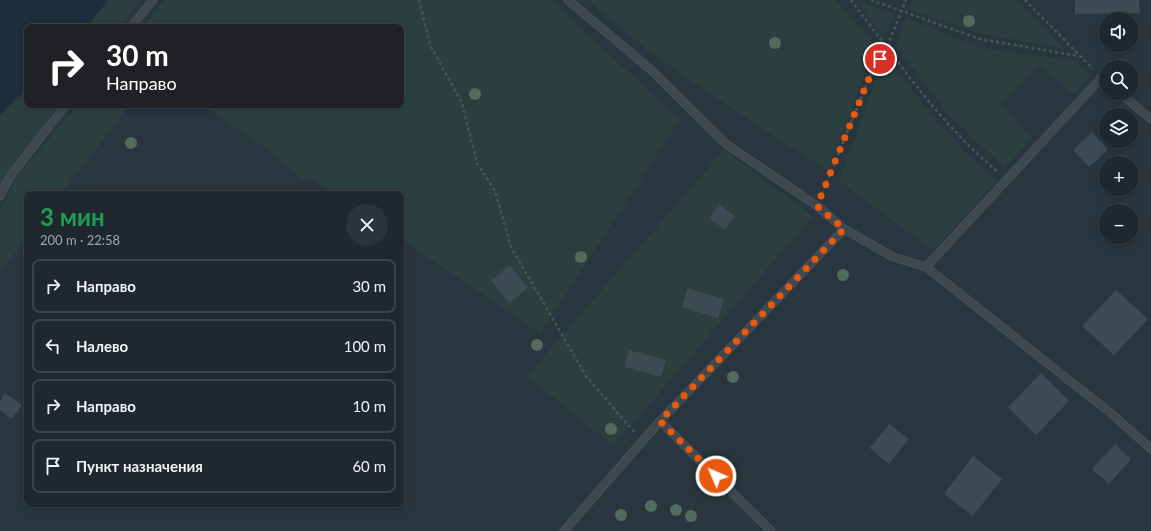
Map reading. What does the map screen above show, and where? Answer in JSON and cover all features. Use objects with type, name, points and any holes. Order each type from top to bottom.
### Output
[{"type":"lane","points":[[134,24],[154,0]]},
{"type":"lane","points":[[568,0],[651,70],[726,144],[817,206],[844,229],[893,257],[926,267],[1113,415],[1151,449]]},
{"type":"lane","points":[[926,267],[1099,84]]},
{"type":"lane","points":[[1128,100],[1151,119]]},
{"type":"lane","points":[[0,196],[11,175],[64,108]]},
{"type":"lane","points":[[564,531],[660,421],[844,229]]},
{"type":"lane","points":[[660,421],[771,531]]},
{"type":"path","points":[[419,0],[430,45],[462,103],[477,163],[495,191],[511,247],[586,376],[642,441]]},
{"type":"path","points":[[851,0],[943,117],[982,159],[1007,180]]},
{"type":"path","points":[[871,0],[980,39],[1080,56]]},
{"type":"path","points":[[817,206],[872,71],[887,47],[906,0]]},
{"type":"path","points":[[1025,0],[1099,74]]},
{"type":"green space","points":[[108,0],[142,0],[122,24],[89,24]]},
{"type":"green space","points":[[164,0],[551,0],[680,120],[540,333],[404,241],[404,191],[329,191],[308,177],[305,181],[267,149],[206,108],[404,108],[404,24],[144,24]]},
{"type":"green space","points":[[588,0],[836,0],[877,47],[866,69],[829,171],[758,126],[654,55]]},
{"type":"green space","points":[[856,0],[895,14],[884,36]]},
{"type":"green space","points":[[913,0],[1016,0],[1064,49],[979,33],[908,9]]},
{"type":"green space","points":[[907,18],[980,48],[1076,61],[1091,77],[1073,94],[1039,64],[1001,105],[1032,138],[1005,168],[948,114],[896,45]]},
{"type":"green space","points":[[888,59],[937,122],[977,164],[997,181],[933,250],[839,181],[878,74]]},
{"type":"green space","points":[[24,91],[24,108],[57,108],[8,173],[0,187],[0,115]]},
{"type":"green space","points":[[75,108],[128,108],[63,191],[24,191],[24,241],[0,272],[0,211],[17,177]]},
{"type":"green space","points":[[724,150],[813,216],[613,446],[527,376]]},
{"type":"water","points":[[0,0],[108,0],[89,24],[24,24],[24,91],[0,115]]},
{"type":"building","points":[[1075,0],[1139,0],[1140,13],[1099,12],[1099,14],[1075,14]]},
{"type":"building","points":[[1092,132],[1099,139],[1099,148],[1108,149],[1089,167],[1073,150]]},
{"type":"building","points":[[719,204],[735,216],[725,230],[709,218]]},
{"type":"building","points":[[510,265],[528,288],[509,303],[491,280]]},
{"type":"building","points":[[688,288],[724,299],[718,318],[682,307]]},
{"type":"building","points":[[1116,290],[1148,319],[1114,355],[1082,326]]},
{"type":"building","points":[[629,350],[666,360],[661,377],[624,367]]},
{"type":"building","points":[[1041,373],[1069,401],[1036,435],[1008,407]]},
{"type":"building","points":[[5,393],[22,405],[12,419],[0,410],[0,401]]},
{"type":"building","points":[[889,424],[909,439],[889,464],[870,448]]},
{"type":"building","points":[[1115,444],[1131,459],[1109,484],[1092,469]]},
{"type":"building","points":[[973,456],[1002,479],[973,516],[944,494]]},
{"type":"route","points":[[716,476],[660,421],[844,229],[817,206],[872,71],[880,59]]}]
